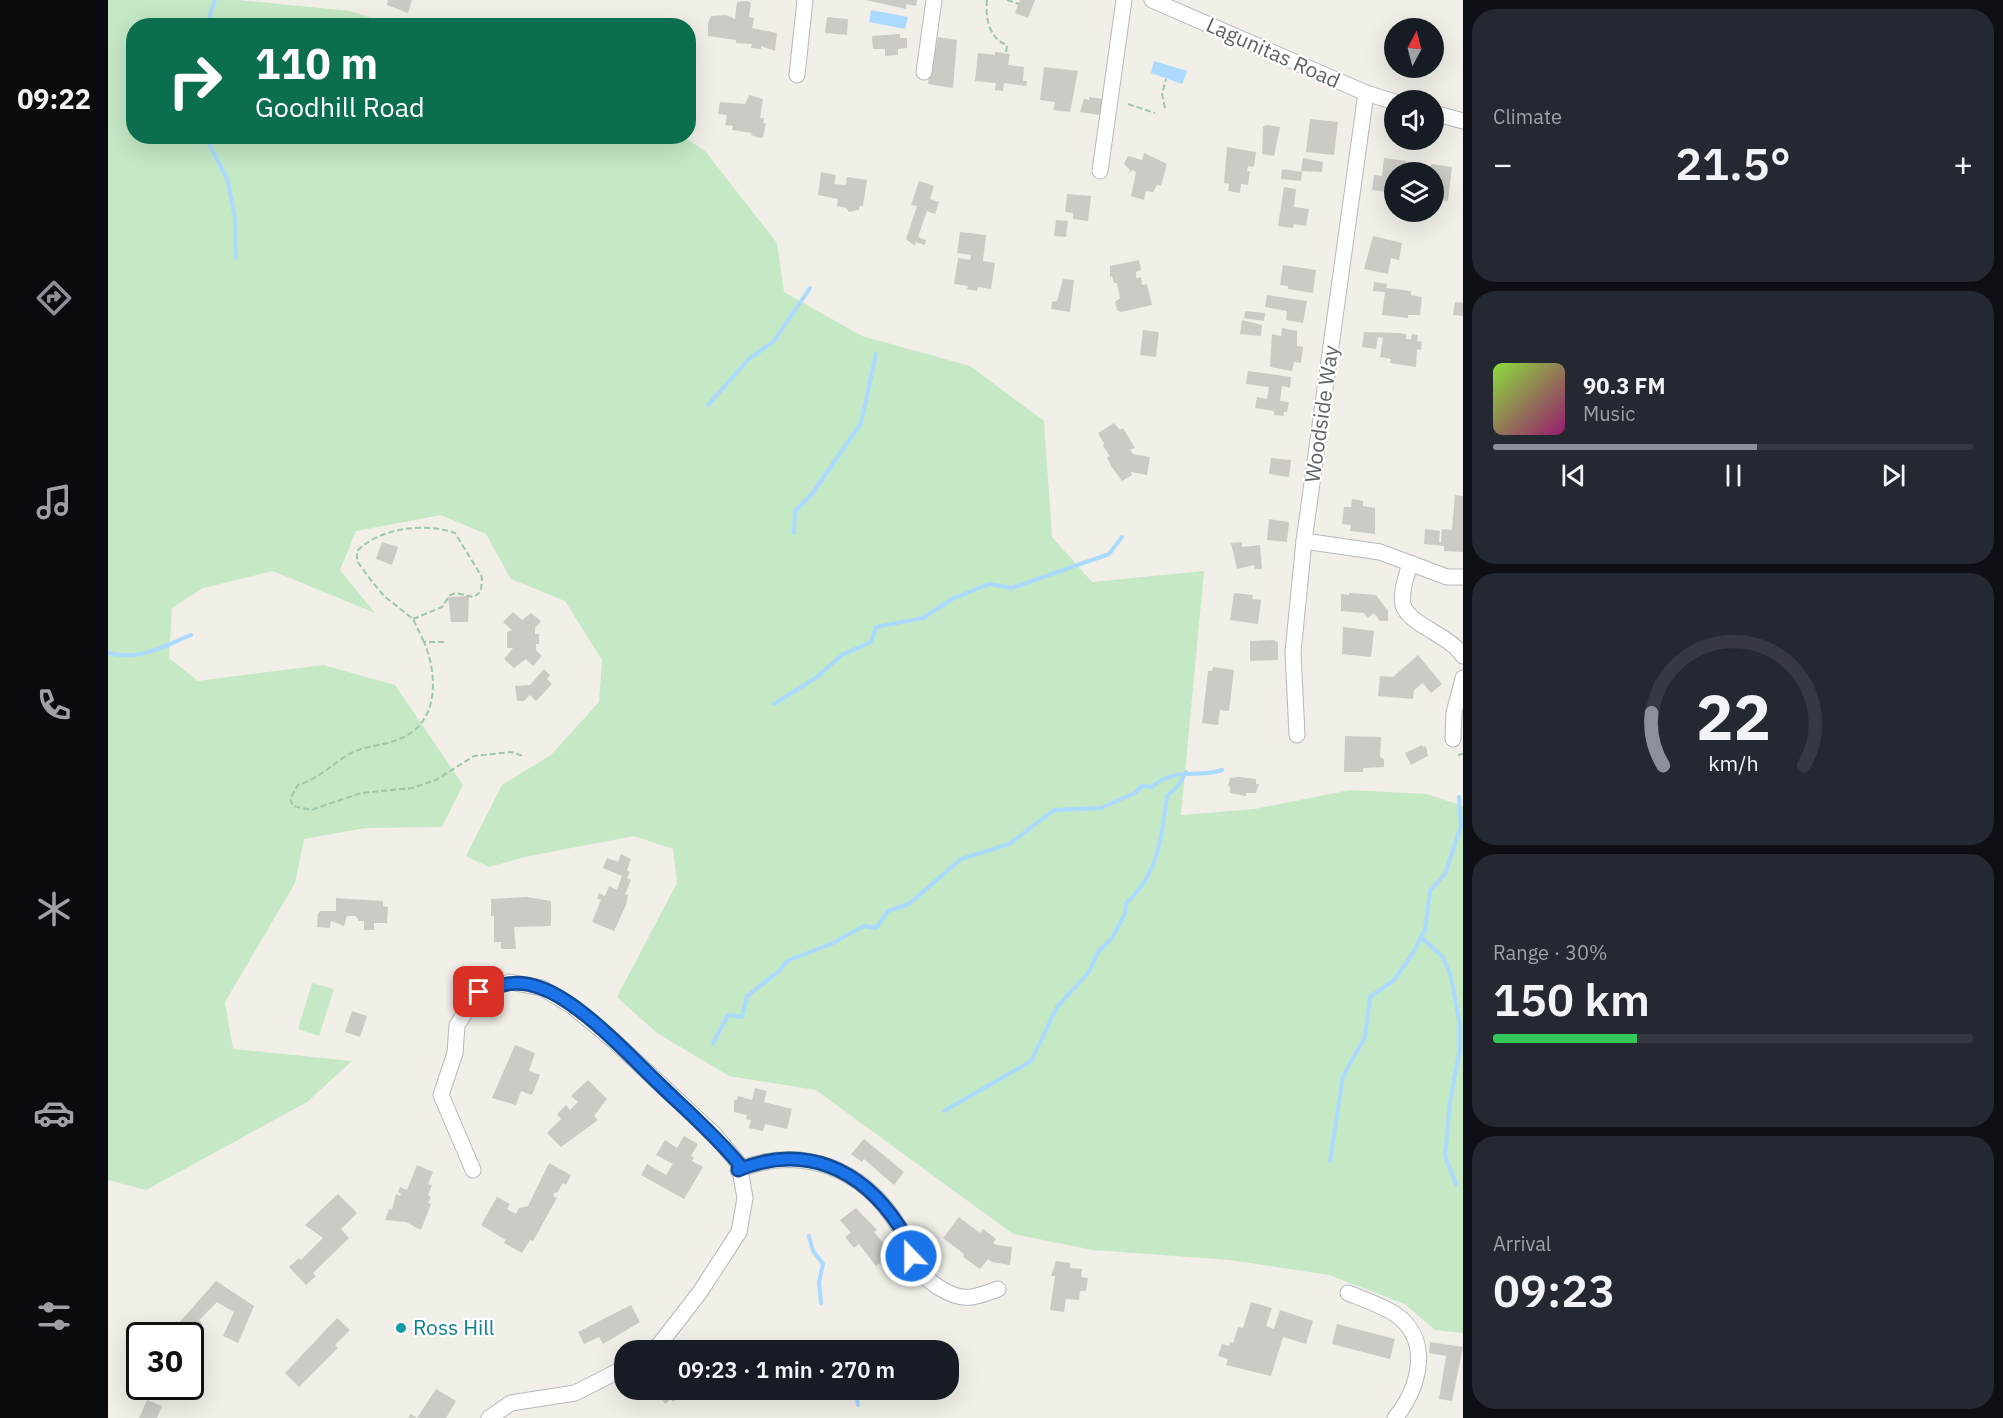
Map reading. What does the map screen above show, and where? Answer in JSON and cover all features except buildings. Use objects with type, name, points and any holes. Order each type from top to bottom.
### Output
[{"type":"street","points":[[797,75],[805,0]]},
{"type":"street","points":[[924,72],[934,0]]},
{"type":"street","points":[[1100,171],[1124,0]]},
{"type":"street","name":"Lagunitas Road","points":[[1152,0],[1185,7],[1366,93],[1384,99]]},
{"type":"street","name":"Woodside Way","points":[[1297,735],[1293,652],[1304,541],[1366,93]]},
{"type":"street","points":[[1444,116],[1463,121]]},
{"type":"street","points":[[1304,541],[1380,552],[1447,577],[1463,577]]},
{"type":"street","points":[[1410,563],[1403,603],[1407,612],[1414,619],[1447,639],[1463,656]]},
{"type":"street","points":[[1453,739],[1454,712],[1463,678]]},
{"type":"street","points":[[473,1170],[441,1095],[455,1053],[457,1025],[479,992],[510,982],[542,988],[572,1006],[605,1033],[714,1134],[739,1164],[738,1170],[745,1198],[739,1232],[700,1292],[663,1340]]},
{"type":"street","points":[[738,1170],[758,1162],[785,1157],[811,1161],[849,1174],[867,1188],[900,1228],[917,1269],[929,1281],[956,1298],[978,1296],[998,1289]]},
{"type":"street","points":[[1348,1293],[1396,1315],[1413,1336],[1419,1362],[1417,1381],[1411,1396],[1395,1418]]},
{"type":"street","points":[[489,1418],[511,1403],[575,1393],[614,1373]]},
{"type":"path","points":[[987,0],[990,30],[998,42],[1007,45],[1006,53]]},
{"type":"path","points":[[1007,0],[1019,4]]},
{"type":"path","points":[[1165,108],[1162,94],[1166,79]]},
{"type":"path","points":[[1128,104],[1155,114]]},
{"type":"path","points":[[413,619],[442,607],[450,595],[456,593],[474,597],[481,591],[482,578],[455,533],[434,527],[405,530],[381,535],[365,543],[357,551],[357,561],[384,596],[413,619],[430,657],[435,693],[429,710],[416,728],[400,739],[356,751],[310,781],[298,785],[290,800],[293,806],[311,810],[361,793],[412,788],[436,780],[474,756],[511,752],[523,756]]},
{"type":"path","points":[[424,642],[444,642]]},
{"type":"path","points":[[1458,755],[1463,754]]},
{"type":"green space","points":[[108,0],[238,0],[350,11],[372,18],[126,18],[126,144],[694,144],[705,151],[777,243],[784,292],[862,336],[970,366],[1044,421],[1052,537],[1092,582],[1204,571],[1181,815],[1255,809],[1350,790],[1427,794],[1463,806],[1463,1333],[1435,1330],[1405,1304],[1329,1275],[1230,1260],[1093,1250],[1013,1234],[816,1090],[729,1076],[657,1033],[617,997],[677,883],[673,849],[634,836],[529,856],[489,867],[466,856],[502,785],[551,755],[599,702],[602,660],[565,601],[511,579],[486,534],[441,515],[356,531],[340,570],[375,613],[273,571],[203,588],[172,608],[169,658],[198,681],[323,665],[395,685],[463,785],[442,827],[365,828],[304,839],[295,883],[225,1002],[233,1049],[352,1061],[307,1102],[146,1190],[108,1180]]},
{"type":"green space","points":[[312,983],[334,989],[319,1036],[298,1029]]},
{"type":"water","points":[[871,10],[908,17],[905,29],[869,22]]},
{"type":"water","points":[[1154,61],[1187,71],[1182,84],[1151,73]]},
{"type":"waterway","points":[[209,18],[215,0]]},
{"type":"waterway","points":[[209,144],[228,181],[235,219],[236,258]]},
{"type":"waterway","points":[[708,405],[749,359],[774,341],[810,288]]},
{"type":"waterway","points":[[794,533],[795,511],[812,494],[861,423],[876,354]]},
{"type":"waterway","points":[[774,704],[817,677],[842,655],[871,642],[876,627],[923,618],[952,599],[989,584],[1012,588],[1109,554],[1122,537]]},
{"type":"waterway","points":[[108,653],[130,655],[150,652],[191,635]]},
{"type":"waterway","points":[[713,1043],[728,1015],[742,1017],[747,996],[778,972],[787,961],[831,944],[864,926],[876,928],[888,911],[909,904],[961,859],[1009,844],[1054,810],[1101,808],[1135,793],[1142,786],[1152,787],[1169,777],[1222,770]]},
{"type":"waterway","points":[[944,1111],[1031,1061],[1057,1007],[1089,972],[1098,952],[1112,938],[1125,914],[1126,903],[1137,892],[1152,867],[1163,826],[1167,796],[1178,786],[1186,772]]},
{"type":"waterway","points":[[1330,1161],[1343,1076],[1365,1037],[1370,997],[1394,980],[1411,956],[1425,930],[1430,891],[1445,874],[1461,826],[1459,797]]},
{"type":"waterway","points":[[1421,937],[1443,957],[1451,977],[1460,1026],[1460,1048],[1450,1102],[1445,1156],[1456,1184]]},
{"type":"waterway","points":[[809,1236],[813,1251],[823,1264],[819,1282],[821,1303]]},
{"type":"waterway","points":[[857,1400],[858,1405]]},
{"type":"place","name":"Ross Hill","points":[[401,1328]]},
{"type":"route","points":[[479,992],[510,982],[542,988],[572,1006],[613,1040],[714,1134],[739,1164],[738,1170],[758,1162],[785,1157],[811,1161],[849,1174],[867,1188],[900,1228],[911,1256]]}]
